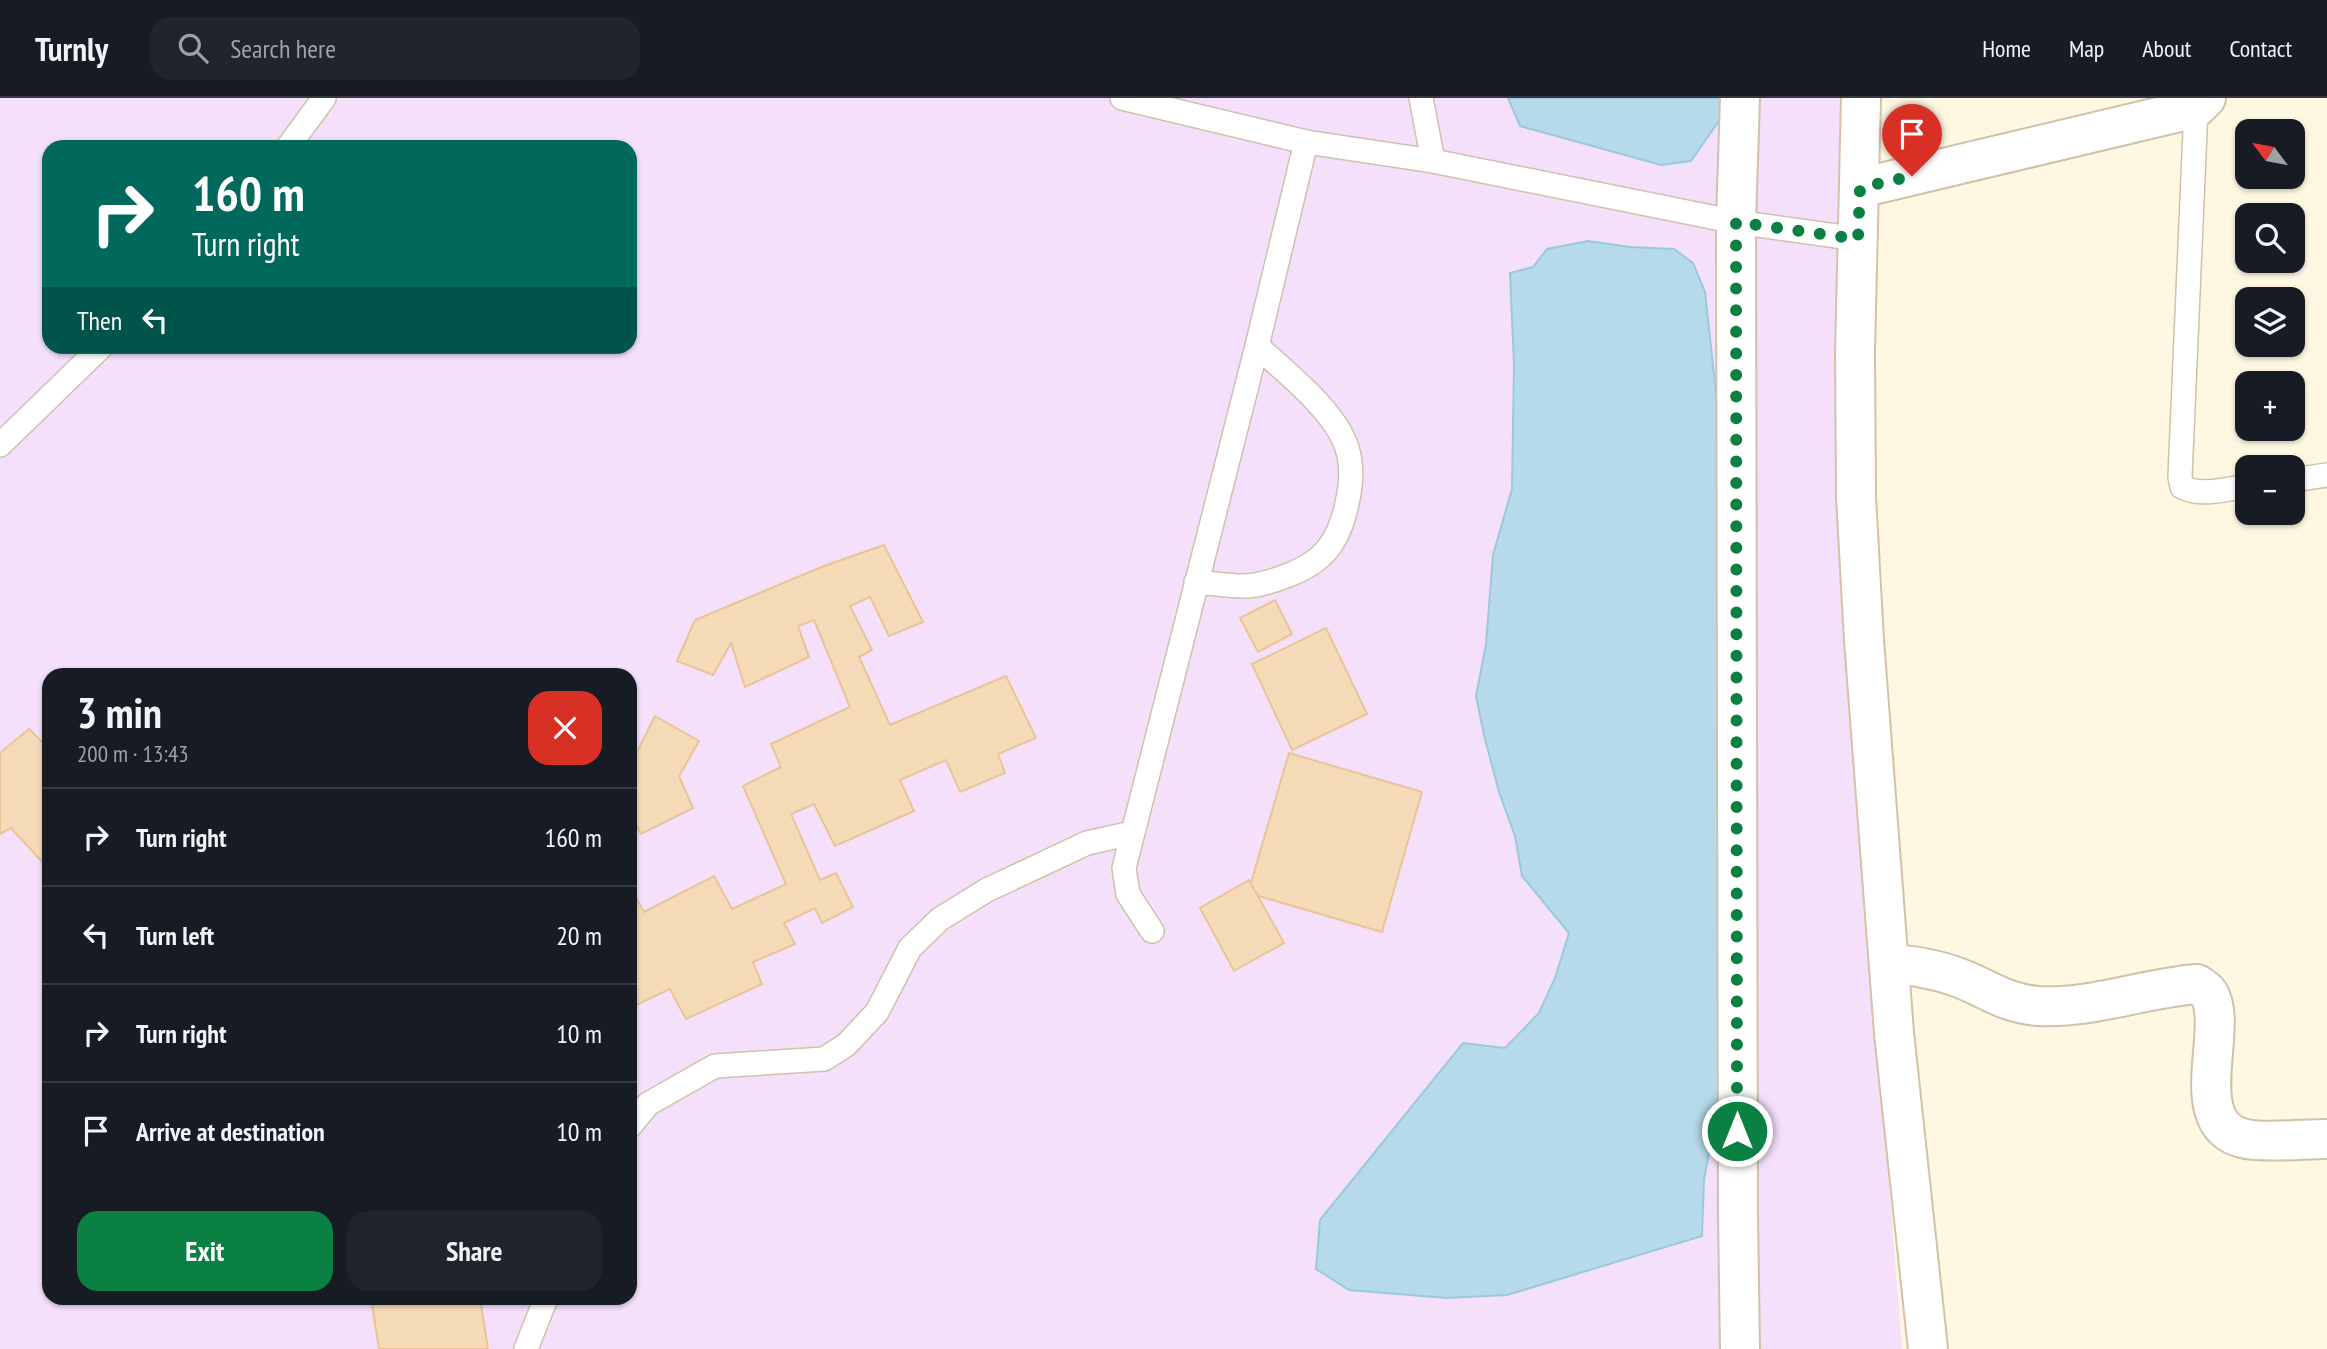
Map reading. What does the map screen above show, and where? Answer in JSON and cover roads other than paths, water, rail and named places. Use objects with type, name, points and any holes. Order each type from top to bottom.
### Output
[{"type":"street","points":[[1740,98],[1736,222],[1740,1349]]},
{"type":"street","points":[[1861,98],[1855,352],[1856,497],[1864,640],[1889,962],[1928,1349]]},
{"type":"street","points":[[1860,188],[2201,103]]},
{"type":"street","points":[[1889,962],[1939,971],[1960,978],[1990,994],[2038,1006],[2078,1005],[2171,986],[2197,984],[2209,993],[2214,1007],[2211,1087],[2217,1118],[2229,1133],[2247,1139],[2327,1139]]},
{"type":"lane","points":[[293,140],[324,98]]},
{"type":"lane","points":[[1122,98],[1306,142],[1433,161],[1736,222],[1858,239]]},
{"type":"lane","points":[[1421,98],[1433,161]]},
{"type":"lane","points":[[2201,103],[2180,477],[2182,487],[2190,491],[2235,488]]},
{"type":"lane","points":[[1152,931],[1128,894],[1124,868],[1306,142]]},
{"type":"lane","points":[[1196,582],[1247,586],[1296,573],[1321,558],[1343,524],[1351,466],[1343,439],[1324,411],[1257,346]]},
{"type":"lane","points":[[1,443],[94,354]]},
{"type":"lane","points":[[2305,478],[2327,475]]},
{"type":"lane","points":[[637,1117],[648,1104],[715,1066],[824,1059],[846,1045],[877,1012],[910,948],[940,919],[987,890],[1087,843],[1132,834]]},
{"type":"lane","points":[[526,1349],[543,1305]]},
{"type":"water","points":[[1508,98],[1722,98],[1721,118],[1691,161],[1661,165],[1520,126]]},
{"type":"water","points":[[1588,241],[1674,249],[1693,263],[1705,292],[1718,412],[1719,1096],[1704,1180],[1702,1236],[1507,1295],[1447,1298],[1349,1290],[1316,1269],[1320,1220],[1463,1043],[1505,1048],[1539,1013],[1555,978],[1569,933],[1522,876],[1515,836],[1499,792],[1476,696],[1486,644],[1493,555],[1512,489],[1514,364],[1510,273],[1533,267],[1547,249]]}]
